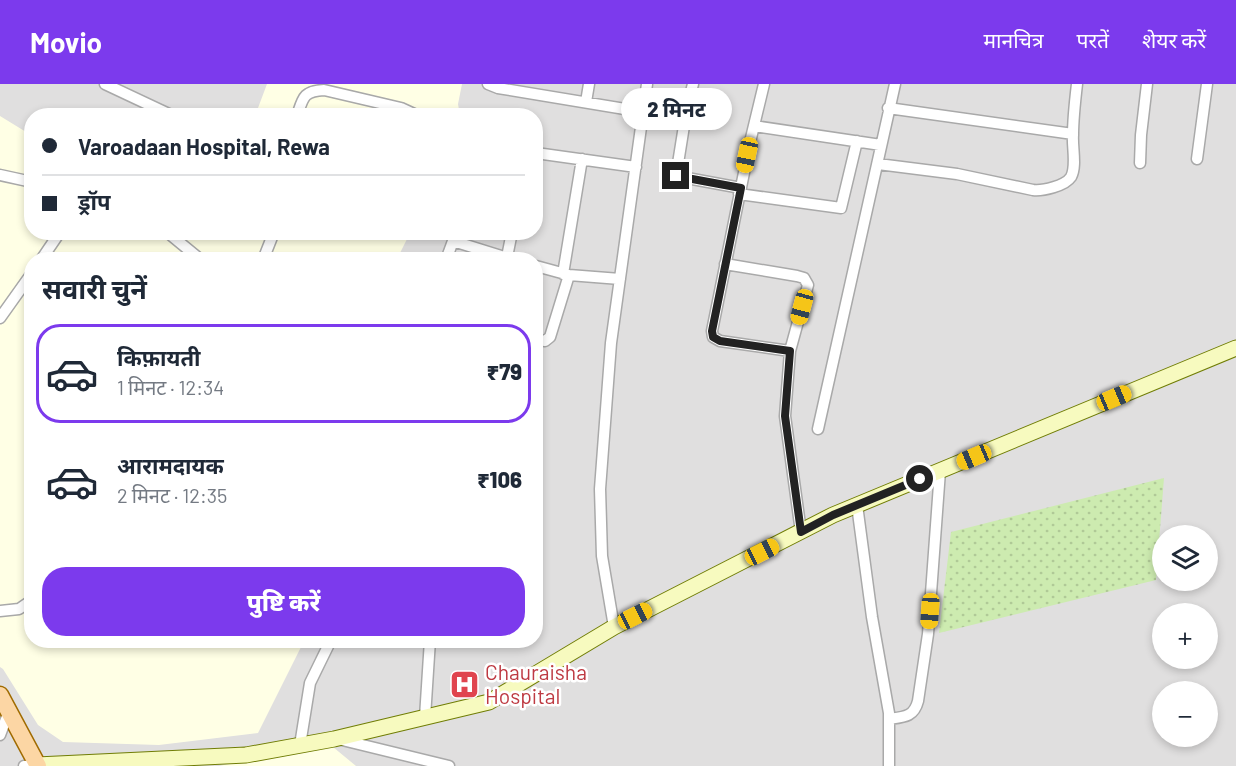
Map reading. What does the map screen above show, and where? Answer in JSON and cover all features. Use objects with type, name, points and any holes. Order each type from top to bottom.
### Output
[{"type":"main road","points":[[0,694],[33,766],[246,754],[334,739],[489,702],[614,627],[857,505],[1236,348]]},
{"type":"street","points":[[105,84],[156,108]]},
{"type":"street","points":[[488,84],[498,88],[543,89],[586,102],[643,112]]},
{"type":"street","points":[[586,102],[589,84]]},
{"type":"street","points":[[614,627],[602,555],[600,489],[612,342],[647,84]]},
{"type":"street","points":[[693,84],[676,176],[740,191],[841,208],[857,141]]},
{"type":"street","points":[[764,84],[712,331],[713,337],[720,341],[790,351]]},
{"type":"street","points":[[818,429],[895,84]]},
{"type":"street","points":[[878,164],[957,174],[1039,190],[1070,178],[1073,171],[1077,84]]},
{"type":"street","points":[[1140,163],[1146,84]]},
{"type":"street","points":[[1197,159],[1207,84]]},
{"type":"street","points":[[299,108],[302,98],[313,90],[324,90],[401,108]]},
{"type":"street","points":[[888,108],[1073,134]]},
{"type":"street","points":[[754,126],[881,145]]},
{"type":"street","points":[[543,154],[636,167]]},
{"type":"street","points":[[543,341],[550,337],[566,274],[582,159]]},
{"type":"street","points":[[0,175],[24,180]]},
{"type":"street","points":[[177,240],[191,252]]},
{"type":"street","points":[[463,240],[495,252]]},
{"type":"street","points":[[725,264],[804,278],[808,285],[790,351],[785,416],[801,532]]},
{"type":"street","points":[[543,268],[566,274],[620,279]]},
{"type":"street","points":[[0,318],[4,302],[24,281]]},
{"type":"street","points":[[889,719],[910,716],[916,710],[918,701],[928,634],[940,471]]},
{"type":"street","points":[[857,505],[889,719],[889,766]]},
{"type":"street","points":[[0,611],[19,609],[24,606]]},
{"type":"street","points":[[300,745],[310,683],[327,648]]},
{"type":"street","points":[[425,717],[429,648]]},
{"type":"street","points":[[0,735],[9,711]]},
{"type":"street","points":[[334,739],[449,766]]},
{"type":"shaded area","points":[[0,84],[1236,84],[1236,766],[0,766]]},
{"type":"shaded area","points":[[267,84],[462,84],[459,108],[258,108]]},
{"type":"shaded area","points":[[0,116],[24,131],[24,240],[406,240],[400,252],[24,252],[24,648],[300,648],[258,733],[159,745],[63,742],[38,725],[0,667]]},
{"type":"shaded area","points":[[316,747],[333,747],[356,766],[219,766]]},
{"type":"green space","points":[[1164,478],[1160,525],[1152,525],[1152,581],[939,633],[951,532]]},
{"type":"place","name":"Chauraisha Hospital","points":[[464,685]]},
{"type":"route","points":[[676,176],[741,188],[712,331],[713,337],[720,341],[790,351],[785,416],[801,532],[833,515],[920,479]]}]
